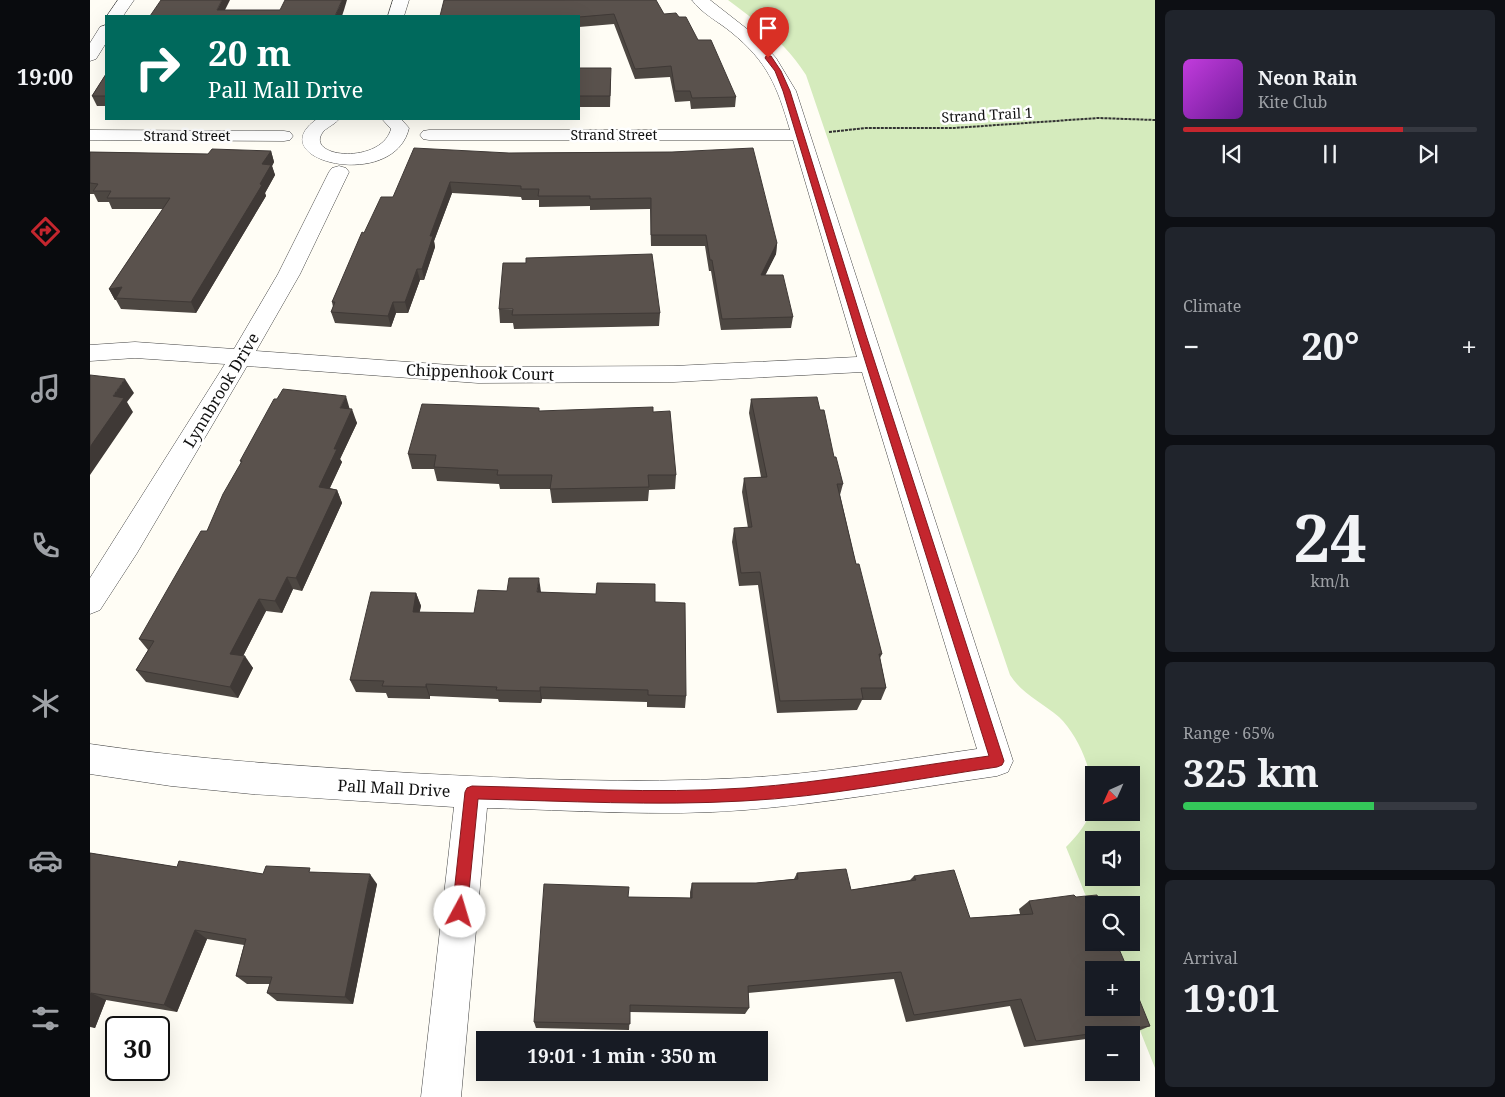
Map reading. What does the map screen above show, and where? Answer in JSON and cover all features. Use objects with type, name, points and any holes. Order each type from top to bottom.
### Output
[{"type":"street","points":[[116,15],[126,0]]},
{"type":"street","points":[[396,15],[401,0]]},
{"type":"street","points":[[700,0],[758,46],[768,58],[778,71],[810,134],[871,364]]},
{"type":"street","points":[[90,56],[105,32]]},
{"type":"street","points":[[319,130],[314,149],[335,165]]},
{"type":"street","name":"Strand Street","points":[[90,135],[284,136],[319,130]]},
{"type":"street","name":"Strand Street","points":[[359,158],[387,150],[395,130],[430,135],[810,134]]},
{"type":"street","name":"Lynnbrook Drive","points":[[90,602],[241,358],[289,274],[335,165],[359,158]]},
{"type":"street","name":"Chippenhook Court","points":[[90,352],[135,350],[478,375],[535,376],[674,374],[871,364]]},
{"type":"street","name":"Pall Mall Drive","points":[[90,759],[171,771],[252,779],[472,792],[670,797],[744,794],[814,787],[997,761],[871,364]]},
{"type":"street","points":[[441,1097],[472,792]]},
{"type":"path","name":"Strand Trail 1","points":[[810,134],[866,128],[954,128],[1098,118],[1155,120]]},
{"type":"green space","points":[[728,0],[1155,0],[1155,1068],[1140,1030],[1140,1026],[1138,1026],[1134,1016],[1140,1016],[1140,961],[1112,961],[1108,951],[1140,951],[1140,896],[1086,896],[1066,847],[1075,838],[1086,821],[1140,821],[1140,766],[1087,766],[1082,751],[1067,726],[1059,717],[1020,688],[1010,675],[806,75],[789,52],[761,25]]},
{"type":"building","points":[[161,0],[222,0],[217,10],[280,10],[285,0],[342,0],[335,15],[151,15]]},
{"type":"building","points":[[444,0],[656,0],[664,14],[676,13],[679,17],[686,17],[698,40],[711,40],[736,97],[692,98],[690,91],[675,91],[671,66],[635,69],[614,14],[580,17],[580,15],[440,15]]},
{"type":"building","points":[[580,68],[611,68],[610,96],[580,96]]},
{"type":"building","points":[[105,76],[105,96],[92,96]]},
{"type":"building","points":[[414,148],[509,153],[672,152],[753,148],[777,243],[761,275],[783,275],[793,317],[722,319],[706,235],[651,235],[651,198],[590,199],[590,196],[538,196],[539,189],[521,189],[521,186],[450,182],[430,236],[433,236],[422,269],[417,269],[405,302],[393,302],[388,316],[331,312],[335,302],[332,302],[362,232],[364,233],[381,197],[393,197]]},
{"type":"building","points":[[212,149],[271,151],[262,164],[271,165],[260,184],[262,185],[191,302],[116,298],[122,287],[109,289],[170,198],[107,198],[111,191],[93,191],[98,184],[90,183],[90,152],[208,154]]},
{"type":"building","points":[[652,254],[660,313],[512,315],[513,309],[499,309],[503,263],[526,263],[526,258]]},
{"type":"building","points":[[90,375],[125,379],[113,396],[124,398],[90,447]]},
{"type":"building","points":[[283,389],[346,396],[340,408],[352,409],[334,449],[337,449],[319,487],[337,490],[296,578],[287,577],[275,601],[259,599],[230,654],[245,656],[230,687],[136,670],[154,641],[139,639],[201,531],[207,531],[223,494],[242,461],[240,461],[274,399],[277,399]]},
{"type":"building","points":[[817,397],[820,410],[824,410],[834,457],[836,457],[843,484],[837,484],[856,564],[859,564],[882,654],[879,654],[886,688],[861,688],[863,699],[780,701],[760,572],[741,573],[734,528],[752,527],[744,478],[767,477],[751,399]]},
{"type":"building","points":[[422,404],[539,408],[539,411],[653,407],[653,412],[670,411],[676,475],[648,475],[649,487],[550,489],[552,475],[497,475],[498,470],[434,467],[436,455],[408,454]]},
{"type":"building","points":[[509,578],[539,578],[537,592],[596,594],[597,583],[655,584],[655,602],[685,603],[686,696],[648,695],[648,690],[540,687],[540,691],[496,690],[497,687],[426,684],[426,687],[382,686],[384,681],[350,680],[371,592],[416,593],[413,612],[474,613],[478,590],[507,591]]},
{"type":"building","points":[[90,853],[177,867],[179,861],[263,874],[266,866],[310,868],[309,872],[370,874],[345,997],[267,993],[272,977],[236,976],[246,939],[195,930],[164,1005],[91,993],[90,996]]},
{"type":"building","points":[[846,869],[851,890],[916,880],[914,876],[954,870],[970,918],[1033,914],[1029,901],[1074,895],[1076,897],[1085,896],[1085,951],[1120,951],[1124,961],[1085,961],[1085,1016],[1140,1016],[1140,1001],[1150,1026],[1085,1026],[1085,1035],[1036,1041],[1021,999],[914,1015],[901,972],[748,986],[749,1008],[630,1005],[630,1024],[534,1022],[544,884],[629,887],[628,897],[692,898],[692,883],[756,883],[798,879],[797,873]]},
{"type":"route","points":[[460,912],[472,792],[670,797],[744,794],[814,787],[997,761],[799,135],[787,91],[778,71],[768,58]]}]
